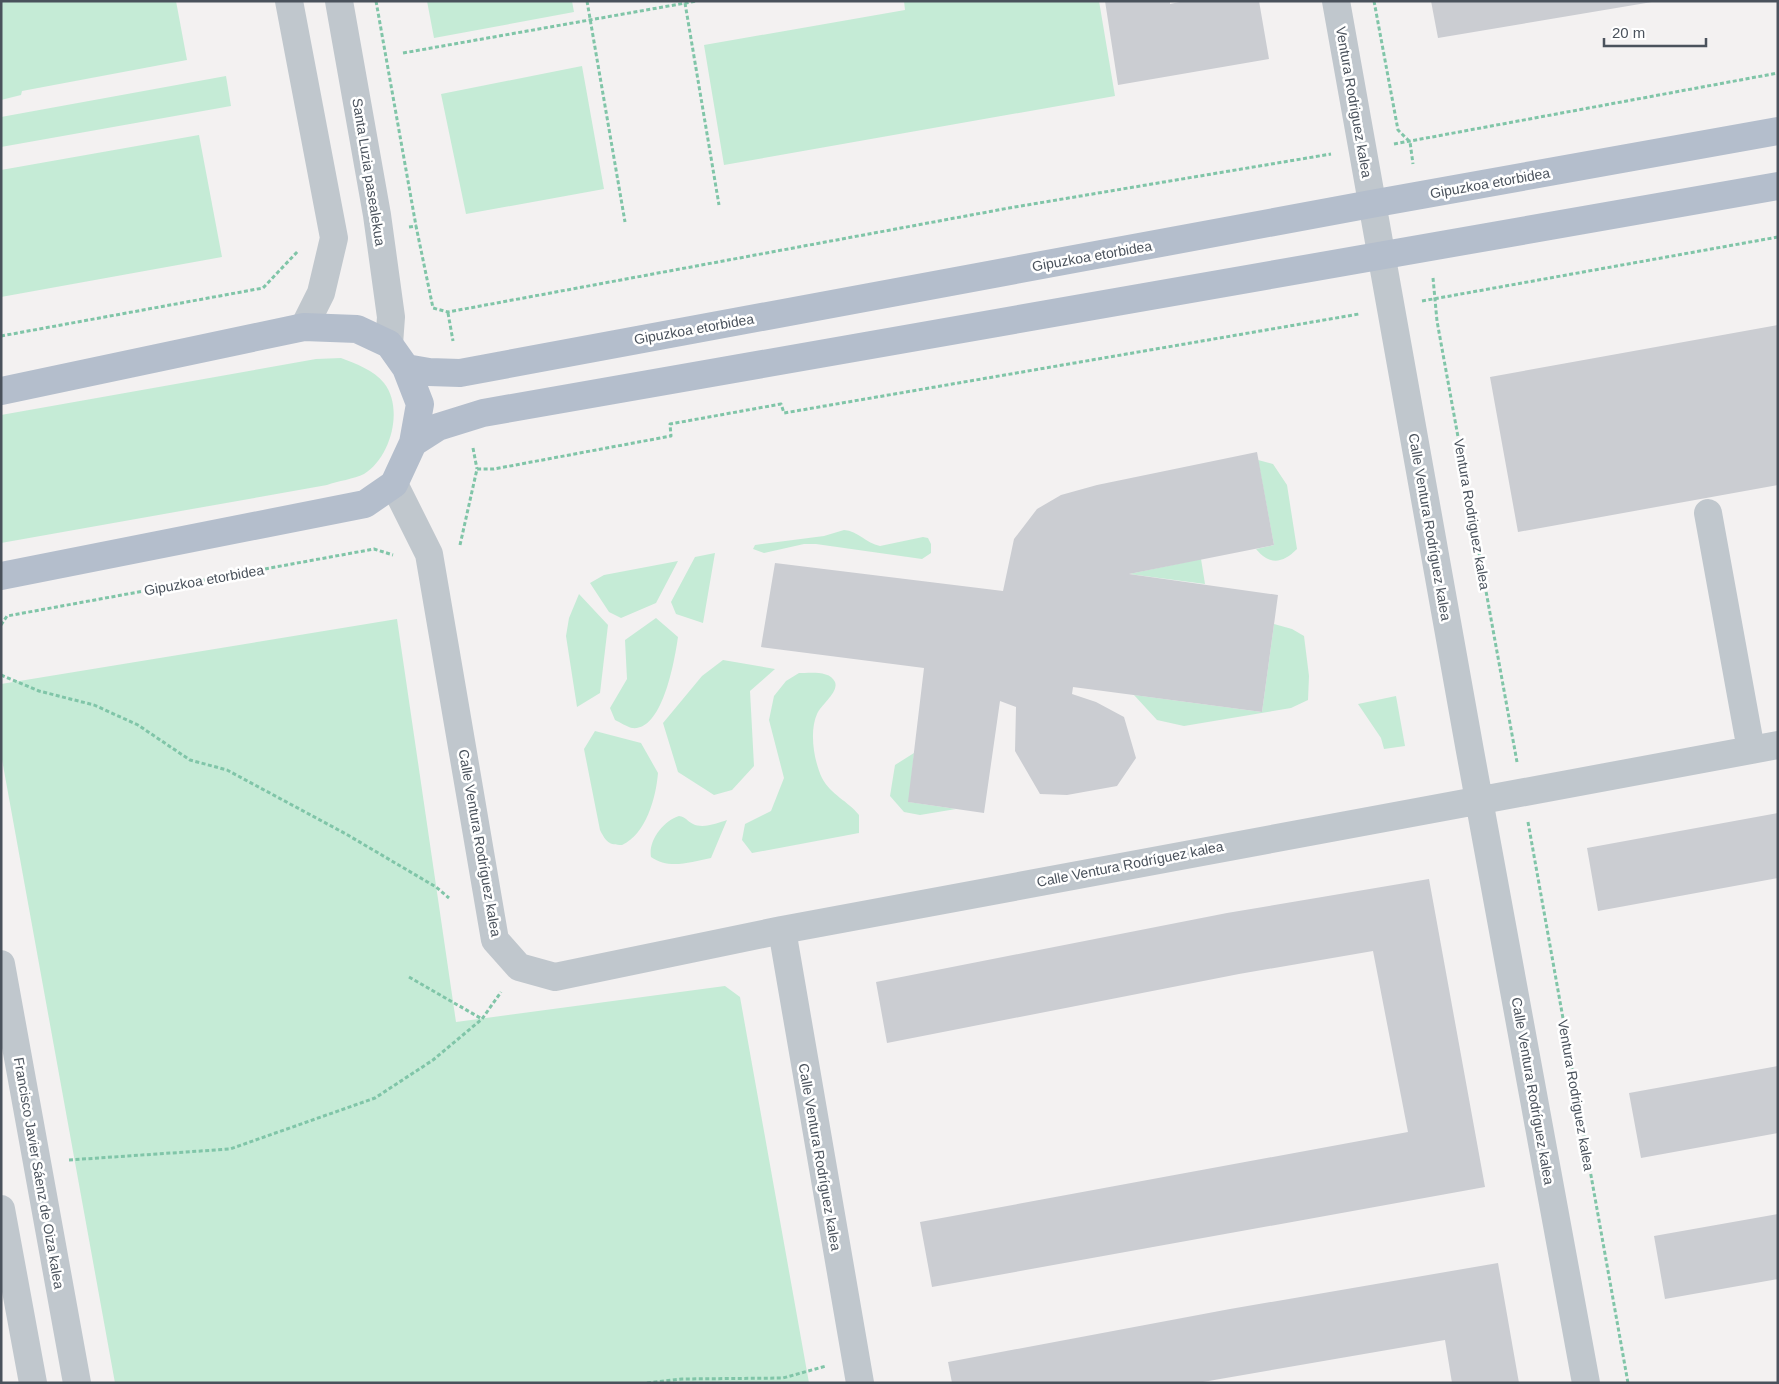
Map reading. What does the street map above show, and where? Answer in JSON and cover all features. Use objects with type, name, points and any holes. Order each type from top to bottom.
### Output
[{"type":"main road","name":"Gipuzkoa etorbidea","points":[[406,368],[429,372],[460,372],[1778,131]]},
{"type":"main road","points":[[413,443],[438,427],[483,413],[1778,186]]},
{"type":"main road","points":[[1,391],[304,327],[356,329],[389,344],[406,368],[420,404],[413,443],[394,484],[365,504],[1,576]]},
{"type":"street","points":[[290,1],[334,238],[321,293],[304,327]]},
{"type":"street","name":"Santa Luzia pasealekua","points":[[340,1],[377,215],[391,318],[389,344]]},
{"type":"street","name":"Ventura Rodriguez kalea","points":[[1336,1],[1363,148],[1371,204],[1382,254]]},
{"type":"street","name":"Calle Ventura Rodríguez kalea","points":[[1382,254],[1586,1383]]},
{"type":"street","name":"Calle Ventura Rodríguez kalea","points":[[394,484],[429,554],[495,940],[519,967],[555,977],[782,930],[1778,745]]},
{"type":"street","points":[[1708,513],[1751,750]]},
{"type":"street","name":"Calle Ventura Rodríguez kalea","points":[[782,930],[858,1370]]},
{"type":"street","name":"Francisco Javier Sáenz de Oiza kalea","points":[[1,964],[77,1383]]},
{"type":"street","points":[[1,1209],[33,1383]]},
{"type":"path","points":[[376,1],[416,226],[433,308],[448,312],[1009,208],[1334,153]]},
{"type":"path","points":[[587,1],[625,222]]},
{"type":"path","points":[[403,53],[696,1]]},
{"type":"path","points":[[1374,1],[1398,130],[1410,142],[1414,166]]},
{"type":"path","points":[[685,2],[719,205]]},
{"type":"path","points":[[1387,145],[1778,73]]},
{"type":"path","points":[[408,227],[416,226]]},
{"type":"path","points":[[1413,303],[1778,237]]},
{"type":"path","points":[[1,336],[262,288],[299,249]]},
{"type":"path","name":"Ventura Rodriguez kalea","points":[[1432,272],[1438,321],[1518,766]]},
{"type":"path","points":[[448,312],[454,342]]},
{"type":"path","points":[[459,548],[477,469],[494,468],[671,436],[670,424],[781,404],[784,413],[1366,312]]},
{"type":"path","name":"Gipuzkoa etorbidea","points":[[1,625],[7,616],[374,549],[397,556]]},
{"type":"path","points":[[1,675],[40,691],[94,705],[138,725],[190,760],[227,770],[346,834],[436,888],[449,898]]},
{"type":"path","name":"Ventura Rodriguez kalea","points":[[1526,814],[1628,1383]]},
{"type":"path","points":[[36,1157],[75,1160],[230,1149],[375,1098],[433,1060],[482,1019],[519,967]]},
{"type":"path","points":[[409,977],[482,1019]]},
{"type":"path","points":[[648,1383],[682,1379],[783,1378],[858,1370]]},
{"type":"green space","points":[[1,1],[176,1],[187,60],[22,91],[21,95],[1,100]]},
{"type":"green space","points":[[427,1],[572,1],[574,12],[434,38]]},
{"type":"green space","points":[[904,1],[1099,1],[1115,96],[724,165],[704,45],[905,10]]},
{"type":"green space","points":[[582,66],[604,189],[466,214],[441,94]]},
{"type":"green space","points":[[226,76],[231,106],[1,147],[1,117]]},
{"type":"green space","points":[[199,135],[222,257],[1,297],[1,170]]},
{"type":"green space","points":[[341,358],[364,368],[380,378],[390,393],[393,406],[392,432],[387,445],[381,457],[364,474],[327,485],[1,543],[1,415],[316,359]]},
{"type":"green space","points":[[1258,460],[1273,464],[1287,485],[1297,549],[1282,560],[1276,561],[1266,558],[1256,549],[1274,545]]},
{"type":"green space","points":[[844,530],[854,532],[880,546],[923,537],[928,538],[931,544],[931,553],[922,559],[816,544],[804,544],[764,553],[753,549],[755,545],[824,536]]},
{"type":"green space","points":[[715,553],[703,623],[676,614],[671,602],[695,557]]},
{"type":"green space","points":[[1201,559],[1205,584],[1129,574]]},
{"type":"green space","points":[[678,561],[656,603],[621,618],[609,612],[590,583],[604,575]]},
{"type":"green space","points":[[579,594],[608,625],[600,693],[577,707],[566,636],[569,618]]},
{"type":"green space","points":[[656,618],[678,637],[674,661],[666,692],[659,707],[652,718],[643,726],[632,728],[615,720],[610,708],[627,679],[625,640]]},
{"type":"green space","points":[[397,619],[456,1022],[725,986],[740,997],[809,1383],[115,1383],[1,754],[1,684]]},
{"type":"green space","points":[[1274,624],[1292,629],[1304,636],[1309,676],[1308,700],[1291,708],[1184,726],[1157,720],[1134,695],[1262,712]]},
{"type":"green space","points":[[723,660],[775,669],[750,691],[754,766],[732,790],[714,795],[678,772],[663,723],[702,676]]},
{"type":"green space","points":[[799,673],[824,674],[835,682],[834,690],[819,710],[815,721],[813,738],[815,755],[819,771],[826,784],[859,815],[859,833],[752,853],[742,840],[745,824],[771,811],[784,778],[769,720],[774,696],[786,681]]},
{"type":"green space","points":[[1396,696],[1405,746],[1384,749],[1381,738],[1358,704]]},
{"type":"green space","points":[[595,731],[641,743],[658,773],[652,804],[643,824],[630,840],[622,845],[608,842],[600,830],[584,749]]},
{"type":"green space","points":[[914,753],[909,802],[956,809],[920,815],[904,812],[890,796],[895,765]]},
{"type":"green space","points":[[679,816],[701,826],[727,820],[711,858],[672,864],[658,861],[651,857],[652,845],[658,832],[667,822]]},
{"type":"building","points":[[1105,1],[1170,1],[1170,4],[1184,1],[1259,1],[1269,59],[1118,85]]},
{"type":"building","points":[[1431,1],[1652,1],[1652,2],[1438,38]]},
{"type":"building","points":[[1778,325],[1778,485],[1518,532],[1490,377]]},
{"type":"building","points":[[1257,452],[1274,545],[1129,574],[1278,595],[1262,712],[1073,687],[1072,694],[1096,702],[1124,717],[1136,758],[1117,786],[1067,795],[1040,794],[1015,751],[1016,707],[1000,701],[984,813],[908,802],[924,668],[761,647],[775,563],[1003,591],[1014,539],[1037,509],[1061,495],[1097,485]]},
{"type":"building","points":[[1778,813],[1778,878],[1598,911],[1587,848]]},
{"type":"building","points":[[1429,879],[1485,1187],[932,1287],[920,1222],[1408,1132],[1373,951],[1239,974],[887,1043],[876,982],[1227,913]]},
{"type":"building","points":[[1778,1066],[1778,1133],[1641,1158],[1629,1093]]},
{"type":"building","points":[[1778,1214],[1778,1279],[1665,1299],[1654,1236]]},
{"type":"building","points":[[1498,1263],[1519,1383],[1452,1383],[1445,1340],[1197,1383],[952,1383],[948,1362],[1230,1309]]}]
